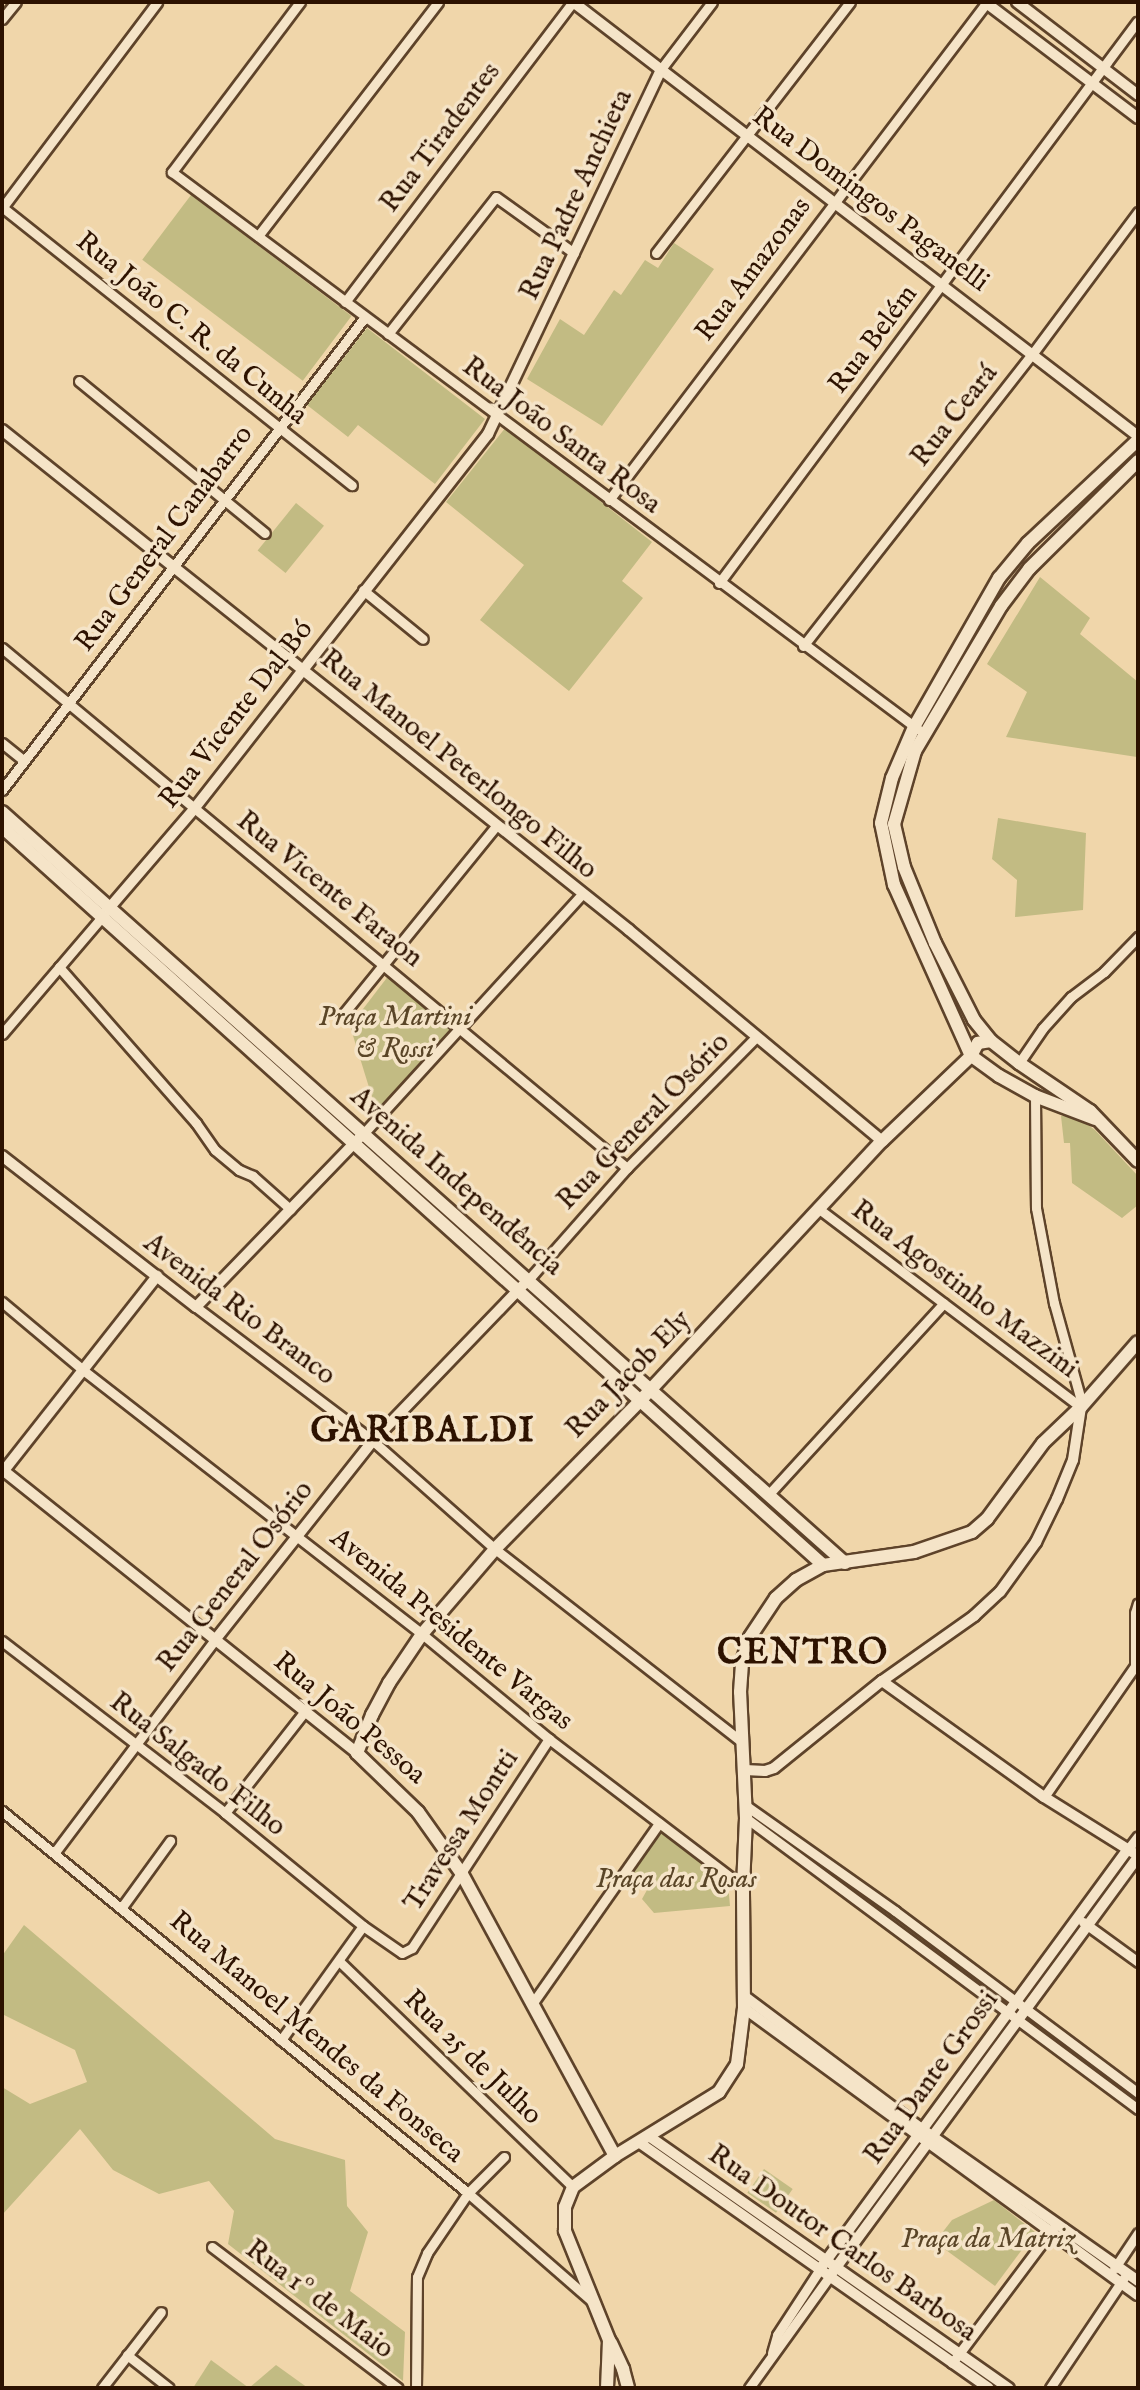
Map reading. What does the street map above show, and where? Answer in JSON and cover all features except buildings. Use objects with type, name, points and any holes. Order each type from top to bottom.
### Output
[{"type":"main road","points":[[1100,1122],[1035,1096],[999,1076],[971,1056],[894,885],[881,822],[892,778],[999,578],[1028,543],[1138,438]]},
{"type":"main road","points":[[1138,461],[1056,540],[1016,586],[919,730],[894,824],[904,867],[935,943],[965,1004],[991,1041],[1019,1063],[1079,1102],[1138,1161]]},
{"type":"main road","name":"Avenida Independência","points":[[2,812],[105,913],[353,1144],[823,1565]]},
{"type":"main road","name":"Avenida Independência","points":[[2,827],[363,1134],[845,1563]]},
{"type":"main road","name":"Rua Jacob Ely","points":[[357,1753],[383,1693],[422,1634],[495,1549],[641,1400],[882,1141],[971,1056],[978,1043],[991,1041]]},
{"type":"main road","points":[[999,1076],[1012,1076],[1019,1063]]},
{"type":"main road","points":[[628,2388],[623,2369],[565,2231],[565,2207],[573,2187],[615,2156],[719,2092],[730,2079],[737,2064],[744,2002],[743,1887],[746,1812],[741,1741],[742,1662],[750,1637],[776,1598],[796,1580],[823,1565],[914,1552],[972,1532],[986,1519],[1044,1443],[1082,1406],[1138,1342]]},
{"type":"main road","name":"Rua João Pessoa","points":[[357,1753],[418,1812],[462,1874],[615,2156]]},
{"type":"main road","points":[[607,2388],[609,2340]]},
{"type":"street","points":[[2,19],[16,2]]},
{"type":"street","points":[[2,207],[157,2]]},
{"type":"street","name":"Rua João Santa Rosa","points":[[300,2],[172,172],[803,646],[919,730]]},
{"type":"street","points":[[258,236],[438,2]]},
{"type":"street","name":"Rua Domingos Paganelli","points":[[573,2],[1033,352],[1138,438]]},
{"type":"street","name":"Rua Tiradentes","points":[[345,302],[573,2]]},
{"type":"street","name":"Rua Padre Anchieta","points":[[498,417],[661,69],[712,2]]},
{"type":"street","points":[[656,253],[850,2]]},
{"type":"street","points":[[986,2],[1138,118]]},
{"type":"street","name":"Rua Amazonas","points":[[609,500],[986,2]]},
{"type":"street","points":[[1017,2],[1138,95]]},
{"type":"street","name":"Rua Belém","points":[[719,583],[944,285],[1137,22]]},
{"type":"street","points":[[388,334],[496,197],[574,253]]},
{"type":"street","name":"Rua João C. R. da Cunha","points":[[2,207],[352,485]]},
{"type":"street","name":"Rua Ceará","points":[[803,646],[1033,352],[1138,212]]},
{"type":"street","name":"Rua General Canabarro","points":[[2,790],[365,317]]},
{"type":"street","points":[[79,382],[265,533]]},
{"type":"street","name":"Rua Vicente Dal Bó","points":[[2,1034],[194,809],[498,417]]},
{"type":"street","name":"Rua Manoel Peterlongo Filho","points":[[2,430],[583,893],[882,1141]]},
{"type":"street","points":[[363,590],[423,639]]},
{"type":"street","name":"Rua Vicente Faraon","points":[[2,648],[627,1168]]},
{"type":"street","points":[[2,743],[24,761]]},
{"type":"street","points":[[344,1013],[496,826]]},
{"type":"street","points":[[196,1307],[363,1134],[583,893]]},
{"type":"street","points":[[1019,1063],[1043,1028],[1071,997],[1104,972],[1138,937]]},
{"type":"street","points":[[59,967],[196,1123],[215,1150],[239,1170],[253,1176],[290,1209]]},
{"type":"street","name":"Rua General Osório","points":[[55,1852],[215,1640],[373,1441],[529,1279],[627,1168],[756,1037]]},
{"type":"street","points":[[745,1770],[765,1771],[774,1768],[882,1681],[963,1624],[1000,1592],[1036,1542],[1057,1499],[1073,1460],[1082,1406],[1054,1303],[1036,1208],[1035,1096]]},
{"type":"street","name":"Avenida Rio Branco","points":[[2,1156],[373,1441],[495,1549],[741,1741]]},
{"type":"street","name":"Rua Agostinho Mazzini","points":[[819,1209],[1082,1406]]},
{"type":"street","points":[[2,1471],[157,1276]]},
{"type":"street","name":"Avenida Presidente Vargas","points":[[2,1302],[83,1370],[422,1634],[549,1739],[743,1887]]},
{"type":"street","points":[[768,1495],[944,1303]]},
{"type":"street","name":"Rua João Pessoa","points":[[2,1471],[357,1753]]},
{"type":"street","points":[[1044,1797],[1135,1665],[1135,1613],[1138,1603]]},
{"type":"street","name":"Rua Salgado Filho","points":[[2,1641],[225,1813],[363,1926],[402,1953],[412,1948]]},
{"type":"street","points":[[882,1681],[1044,1797],[1135,1854]]},
{"type":"street","points":[[225,1813],[305,1711]]},
{"type":"street","name":"Travessa Montti","points":[[412,1948],[549,1739]]},
{"type":"street","name":"Rua Manoel Mendes da Fonseca","points":[[2,1811],[468,2193],[596,2305]]},
{"type":"street","points":[[746,1812],[895,1911],[1138,2093]]},
{"type":"street","points":[[746,1812],[1138,2109]]},
{"type":"street","points":[[532,2004],[659,1823]]},
{"type":"street","name":"Rua Dante Grossi","points":[[749,2388],[829,2277],[832,2263],[924,2135],[1135,1854],[1138,1836]]},
{"type":"street","points":[[122,1907],[170,1841]]},
{"type":"street","points":[[888,1920],[895,1911]]},
{"type":"street","points":[[1083,1922],[1138,1962]]},
{"type":"street","points":[[281,2040],[363,1926]]},
{"type":"street","name":"Rua 25 de Julho","points":[[339,1961],[573,2187]]},
{"type":"street","points":[[744,2002],[1124,2278],[1138,2295]]},
{"type":"street","points":[[1110,2088],[1118,2077]]},
{"type":"street","name":"Rua Doutor Carlos Barbosa","points":[[645,2140],[742,2208],[829,2277],[956,2358],[1009,2388]]},
{"type":"street","name":"Rua 1º de Maio","points":[[416,2388],[417,2277],[427,2253],[468,2193],[504,2157]]},
{"type":"street","name":"Rua Doutor Carlos Barbosa","points":[[742,2208],[832,2263],[956,2358],[988,2388]]},
{"type":"street","points":[[956,2358],[1053,2228]]},
{"type":"street","points":[[1113,2270],[1138,2233]]},
{"type":"street","name":"Rua 1º de Maio","points":[[212,2247],[398,2388]]},
{"type":"street","name":"Rua Dante Grossi","points":[[772,2353],[777,2335],[820,2269],[832,2263]]},
{"type":"street","points":[[1124,2278],[1138,2281]]},
{"type":"street","points":[[1050,2388],[1124,2278]]},
{"type":"street","points":[[102,2388],[161,2312]]},
{"type":"street","points":[[127,2355],[169,2388]]},
{"type":"green space","points":[[191,195],[352,316],[303,381],[142,260]]},
{"type":"green space","points":[[674,243],[714,269],[602,426],[527,379],[560,319],[584,335],[614,290],[621,295],[645,260],[658,268]]},
{"type":"green space","points":[[367,328],[485,419],[435,484],[358,425],[348,437],[307,405]]},
{"type":"green space","points":[[506,427],[652,542],[622,581],[643,598],[569,691],[480,620],[524,565],[446,502]]},
{"type":"green space","points":[[296,503],[324,526],[286,573],[258,550]]},
{"type":"green space","points":[[1040,577],[1090,618],[1080,634],[1138,682],[1137,757],[1006,737],[1027,692],[987,664]]},
{"type":"green space","points":[[998,818],[1086,833],[1083,910],[1015,917],[1017,880],[992,859]]},
{"type":"green space","name":"Praça Martini & Rossi","points":[[389,975],[455,1028],[377,1113],[350,1026]]},
{"type":"green space","points":[[1061,1116],[1076,1116],[1095,1130],[1138,1176],[1138,1205],[1122,1218],[1072,1183],[1070,1143],[1064,1143]]},
{"type":"green space","name":"Praça das Rosas","points":[[661,1829],[728,1883],[730,1906],[654,1913],[642,1899],[647,1890],[629,1875]]},
{"type":"green space","points":[[24,1925],[275,2139],[345,2160],[347,2206],[368,2232],[350,2291],[405,2332],[403,2381],[228,2244],[234,2211],[209,2181],[159,2194],[113,2170],[80,2129],[2,2215],[2,2087],[30,2104],[87,2082],[75,2050],[2,2014],[2,1956]]},
{"type":"green space","points":[[764,2169],[793,2189],[776,2213],[747,2193]]},
{"type":"green space","name":"Praça da Matriz","points":[[994,2200],[1035,2232],[995,2286],[935,2242],[952,2220]]},
{"type":"green space","points":[[211,2360],[249,2388],[193,2388]]},
{"type":"green space","points":[[276,2365],[308,2388],[249,2388]]},
{"type":"district","name":"GARIBALDI","points":[[423,1432]]},
{"type":"district","name":"CENTRO","points":[[803,1654]]}]
